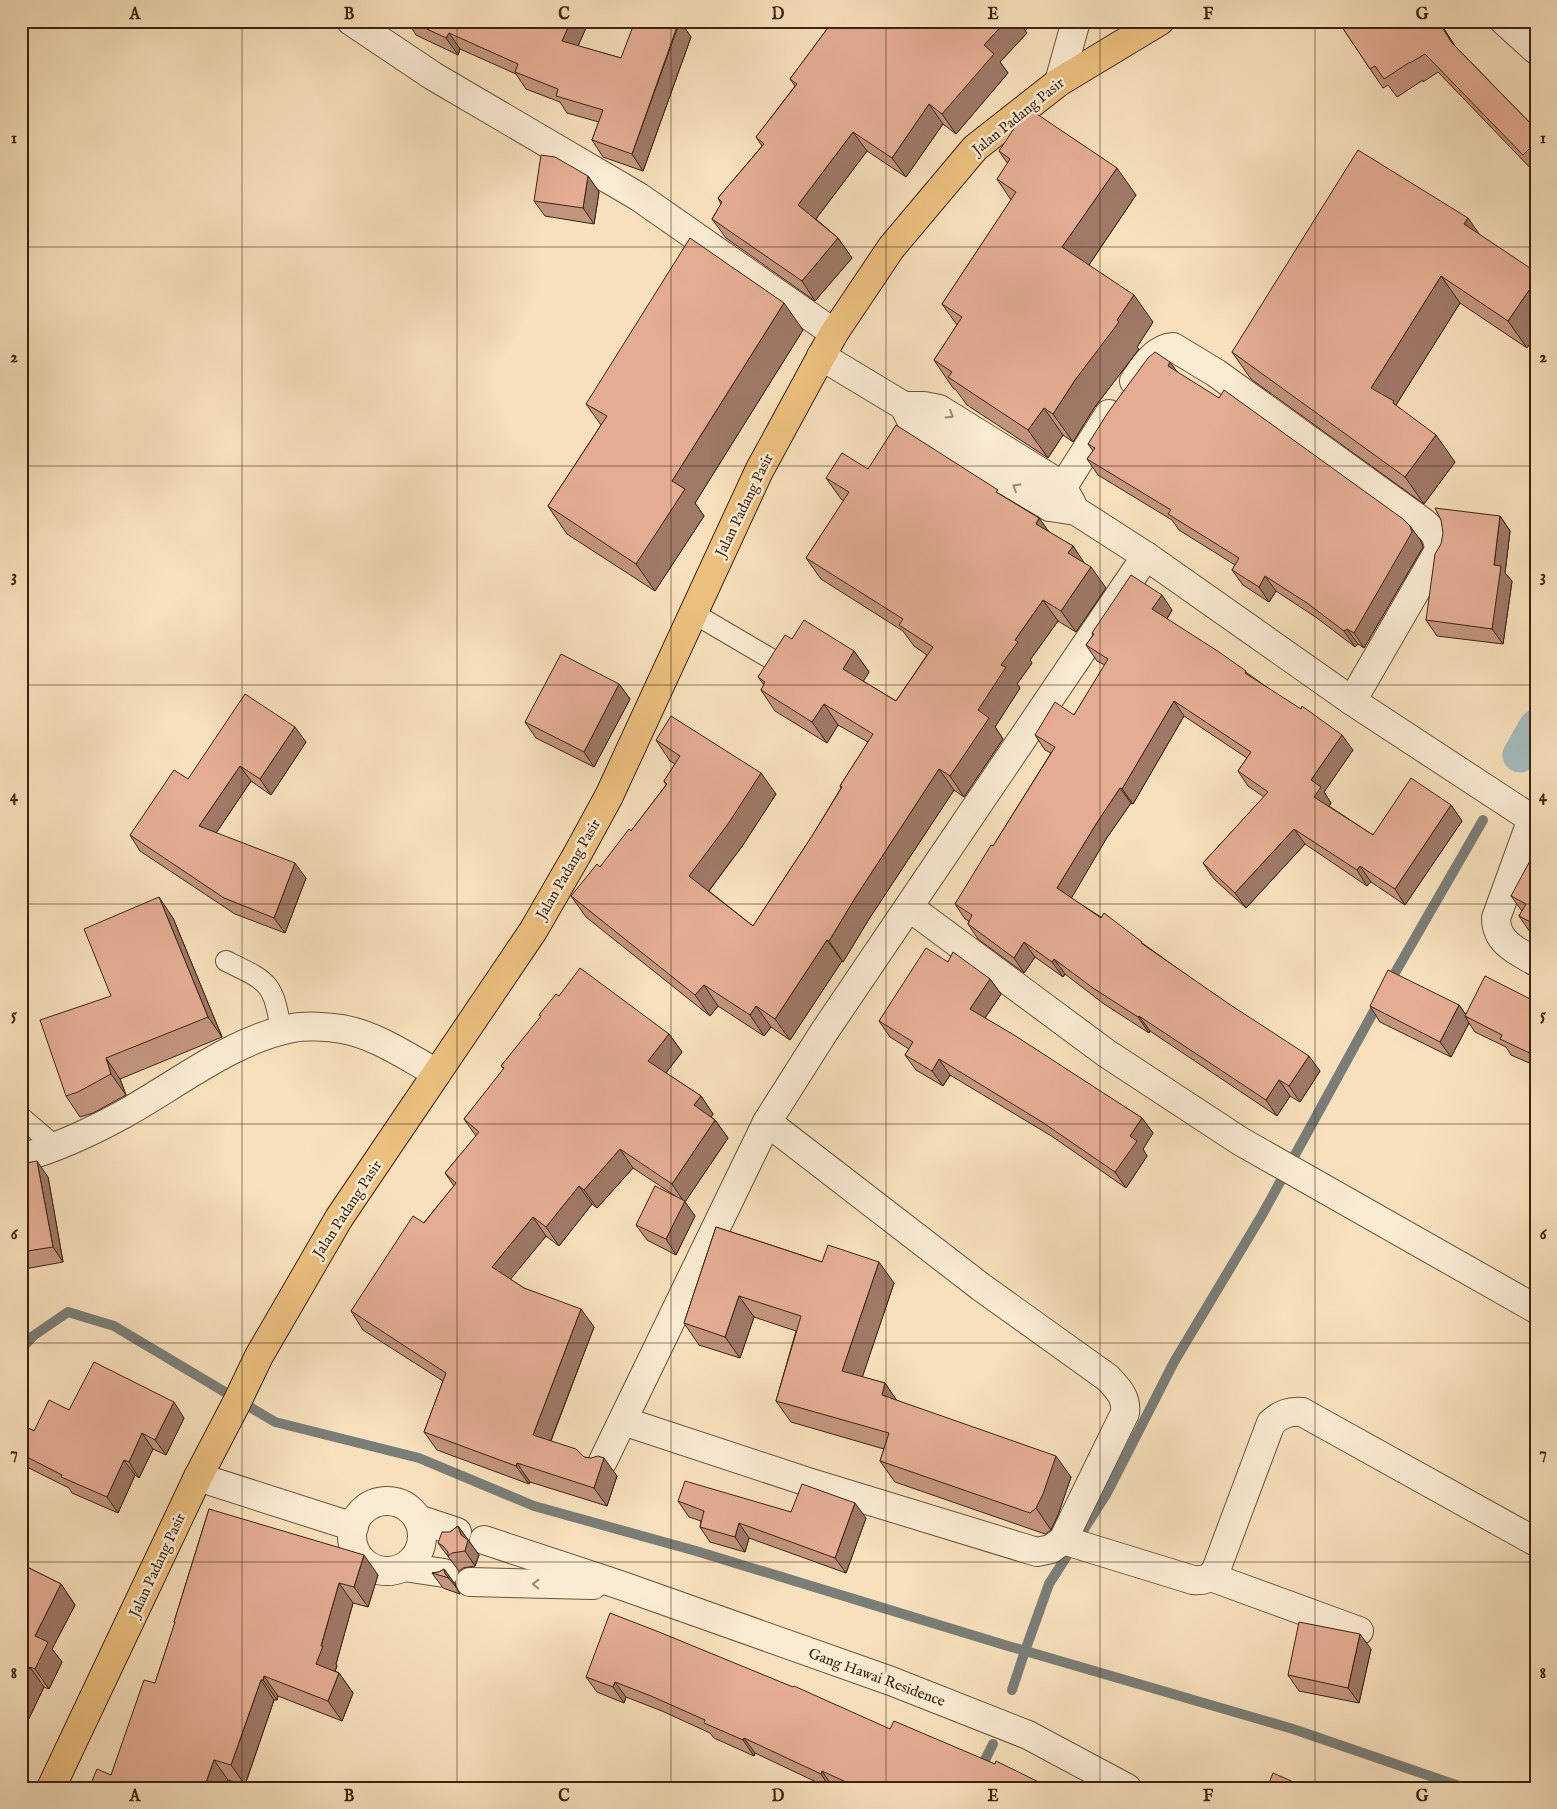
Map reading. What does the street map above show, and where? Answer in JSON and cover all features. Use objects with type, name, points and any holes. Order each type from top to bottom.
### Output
[{"type":"highway","name":"Jalan Padang Pasir","points":[[52,1788],[198,1477],[258,1356],[339,1218],[533,931],[587,837],[609,796],[759,471],[828,344],[891,248],[975,148],[1059,82],[1160,21]]},
{"type":"street","points":[[351,21],[433,76],[639,196],[904,406],[911,420],[919,429],[1056,498],[1146,556],[1352,701],[1534,817],[1496,918],[1496,924],[1497,931],[1508,945],[1536,962]]},
{"type":"street","points":[[1059,82],[1076,21]]},
{"type":"street","points":[[1504,21],[1536,50]]},
{"type":"street","points":[[1056,498],[1107,417],[1147,363],[1161,350],[1173,347],[1216,373],[1423,522],[1436,534],[1439,547],[1438,552],[1352,701]]},
{"type":"street","points":[[603,1461],[767,1122],[824,1032],[1146,556]]},
{"type":"street","points":[[909,907],[1106,1053],[1240,1141],[1536,1309]]},
{"type":"street","points":[[21,1158],[83,1136],[124,1115],[238,1048],[288,1029],[341,1029],[374,1038],[437,1073]]},
{"type":"street","points":[[767,1122],[981,1288],[1108,1378],[1122,1394],[1126,1407],[1125,1413],[1076,1544]]},
{"type":"street","points":[[623,1421],[808,1482],[1028,1550],[1037,1552],[1076,1544],[1193,1580],[1203,1580],[1211,1577],[1216,1570],[1272,1423],[1277,1417],[1288,1412],[1302,1412],[1536,1542]]},
{"type":"street","points":[[198,1477],[354,1527]]},
{"type":"street","points":[[384,1502],[397,1502],[409,1509],[418,1519],[422,1530],[421,1546],[413,1560],[404,1567],[392,1571],[378,1570],[365,1564],[356,1554],[352,1541],[354,1527],[360,1515],[370,1506],[384,1502]]},
{"type":"street","points":[[418,1519],[457,1532]]},
{"type":"street","name":"Gang Hawai Residence","points":[[484,1540],[891,1681],[977,1714],[1028,1735],[1127,1788]]},
{"type":"street","points":[[404,1567],[444,1573]]},
{"type":"street","points":[[1211,1577],[1359,1631]]},
{"type":"street","points":[[470,1582],[620,1586]]},
{"type":"lane","points":[[693,613],[778,663]]},
{"type":"lane","points":[[226,961],[258,977],[267,985],[273,994],[288,1029]]},
{"type":"lane","points":[[21,1118],[56,1147]]},
{"type":"building","points":[[410,21],[571,21],[562,41],[621,58],[635,21],[679,21],[632,154],[592,140],[603,110],[556,96],[558,89],[515,72],[518,64],[449,33],[446,38]]},
{"type":"building","points":[[833,21],[1006,21],[984,45],[994,54],[942,114],[929,104],[892,158],[853,132],[798,205],[838,238],[802,281],[712,219],[722,202],[718,198],[764,144],[756,137],[797,84],[790,79]]},
{"type":"building","points":[[1338,21],[1438,21],[1452,43],[1536,129],[1536,142],[1523,155],[1425,54],[1384,79],[1375,66],[1370,69]]},
{"type":"building","points":[[1028,108],[1117,168],[1062,247],[1134,295],[1117,320],[1119,322],[1075,380],[1053,414],[1044,408],[1028,430],[948,377],[952,372],[934,360],[962,317],[942,304],[1016,192],[997,179],[1010,159],[999,151]]},
{"type":"building","points":[[1358,150],[1468,218],[1464,224],[1536,272],[1536,280],[1508,321],[1441,276],[1371,388],[1394,401],[1393,403],[1436,435],[1405,477],[1232,352]]},
{"type":"building","points":[[541,155],[555,157],[588,176],[583,208],[534,201]]},
{"type":"building","points":[[690,238],[784,303],[672,481],[685,489],[636,564],[548,506],[607,416],[586,404]]},
{"type":"building","points":[[1155,352],[1170,362],[1168,366],[1219,398],[1224,390],[1403,519],[1410,526],[1412,532],[1354,633],[1347,629],[1344,631],[1307,603],[1265,576],[1259,587],[1232,570],[1239,558],[1168,514],[1171,510],[1087,459],[1095,448],[1088,444],[1109,411],[1148,358]]},
{"type":"building","points":[[896,425],[998,490],[996,492],[1039,518],[1036,524],[1073,546],[1068,553],[1091,567],[1061,611],[1043,600],[1015,640],[1018,642],[1001,665],[1006,667],[978,710],[989,718],[950,776],[939,769],[829,941],[827,940],[775,1019],[756,1006],[750,1015],[704,985],[695,995],[571,896],[597,864],[600,867],[629,829],[631,831],[667,784],[664,781],[680,756],[656,740],[671,716],[761,773],[728,824],[689,876],[753,926],[812,836],[842,787],[840,786],[873,734],[824,704],[812,722],[761,690],[765,682],[758,677],[785,635],[792,639],[804,620],[854,651],[843,669],[896,701],[933,647],[899,625],[903,619],[806,558],[849,492],[826,478],[842,453],[868,469]]},
{"type":"building","points":[[1435,508],[1500,516],[1494,565],[1501,566],[1492,629],[1426,620],[1435,554],[1441,544],[1443,533],[1441,520]]},
{"type":"building","points":[[1131,575],[1162,595],[1152,609],[1219,652],[1246,671],[1245,673],[1301,709],[1302,706],[1342,735],[1311,780],[1321,787],[1314,797],[1373,835],[1411,778],[1451,805],[1395,889],[1360,866],[1357,870],[1294,829],[1235,893],[1203,863],[1268,792],[1238,771],[1251,752],[1174,701],[1122,789],[1120,788],[1096,824],[1057,888],[1101,918],[1104,913],[1141,943],[1229,1004],[1309,1056],[1289,1086],[1279,1080],[1266,1100],[1093,988],[1054,959],[1052,962],[1024,942],[1014,958],[968,924],[972,915],[955,904],[1055,747],[1035,735],[1055,702],[1074,715],[1108,659],[1086,645]]},
{"type":"building","points":[[561,654],[619,684],[584,752],[525,722]]},
{"type":"building","points":[[245,694],[295,727],[260,779],[240,766],[199,826],[295,863],[274,918],[224,898],[130,835],[174,770],[188,779]]},
{"type":"building","points":[[1532,857],[1536,859],[1536,925],[1519,916],[1526,904],[1511,896]]},
{"type":"building","points":[[159,897],[208,1017],[106,1058],[111,1074],[78,1092],[66,1096],[40,1020],[111,996],[84,929]]},
{"type":"building","points":[[926,948],[948,962],[953,952],[990,979],[970,1009],[1014,1035],[1142,1118],[1130,1136],[1137,1141],[1115,1172],[1042,1122],[939,1059],[932,1071],[905,1055],[913,1042],[879,1021]]},
{"type":"building","points":[[580,968],[669,1034],[648,1061],[701,1096],[694,1105],[715,1120],[672,1184],[620,1149],[584,1190],[579,1186],[546,1227],[533,1217],[492,1267],[524,1288],[581,1309],[533,1435],[576,1449],[584,1457],[598,1456],[604,1458],[594,1488],[517,1463],[516,1466],[424,1432],[446,1373],[351,1311],[413,1216],[424,1223],[456,1183],[445,1173],[479,1132],[464,1119],[504,1068],[501,1066],[541,1016],[539,1015],[556,994],[559,996]]},
{"type":"building","points":[[1388,970],[1459,1005],[1440,1042],[1370,1006]]},
{"type":"building","points":[[1485,976],[1536,1002],[1536,1056],[1500,1039],[1502,1035],[1465,1016]]},
{"type":"building","points":[[37,1161],[53,1247],[21,1252],[21,1164]]},
{"type":"building","points":[[655,1186],[685,1201],[666,1239],[636,1225]]},
{"type":"building","points":[[716,1227],[822,1262],[828,1245],[879,1262],[842,1371],[885,1383],[882,1395],[1056,1456],[1043,1494],[1036,1508],[1030,1513],[880,1461],[889,1433],[776,1401],[801,1316],[739,1296],[725,1337],[684,1323]]},
{"type":"building","points":[[94,1362],[174,1402],[155,1440],[142,1433],[129,1462],[124,1460],[107,1497],[61,1477],[62,1475],[21,1454],[21,1424],[34,1431],[49,1400],[69,1410]]},
{"type":"building","points":[[685,1481],[791,1512],[802,1484],[855,1503],[835,1558],[739,1523],[735,1537],[700,1527],[704,1511],[678,1501]]},
{"type":"building","points":[[209,1509],[364,1555],[354,1587],[339,1583],[321,1646],[323,1646],[316,1664],[339,1673],[328,1701],[264,1676],[231,1765],[214,1760],[204,1788],[89,1788],[97,1769],[111,1775],[144,1680],[155,1683]]},
{"type":"building","points":[[458,1526],[461,1535],[468,1540],[465,1551],[452,1553],[448,1556],[448,1552],[438,1543],[442,1532],[450,1532]]},
{"type":"building","points":[[21,1564],[61,1584],[35,1636],[48,1642],[35,1669],[30,1667],[21,1685]]},
{"type":"building","points":[[444,1569],[445,1574],[449,1578],[432,1573],[439,1572]]},
{"type":"building","points":[[610,1613],[794,1686],[890,1729],[894,1721],[995,1764],[996,1761],[1051,1788],[888,1788],[881,1784],[879,1788],[859,1788],[822,1771],[821,1774],[744,1738],[743,1740],[704,1723],[705,1720],[651,1696],[615,1682],[613,1687],[586,1677]]},
{"type":"building","points":[[1299,1622],[1360,1634],[1348,1688],[1288,1675]]},
{"type":"building","points":[[1273,1773],[1307,1788],[1267,1788]]},
{"type":"waterway","points":[[1520,755],[1536,727]]},
{"type":"waterway","points":[[1388,985],[1483,820]]},
{"type":"waterway","points":[[1012,1690],[1049,1584],[1107,1493],[1174,1362],[1262,1215],[1380,1000]]},
{"type":"waterway","points":[[21,1349],[33,1336],[68,1312],[114,1326],[275,1422],[419,1458],[534,1506],[696,1551],[1008,1646],[1293,1729],[1465,1788]]},
{"type":"waterway","points":[[971,1788],[993,1744]]}]
